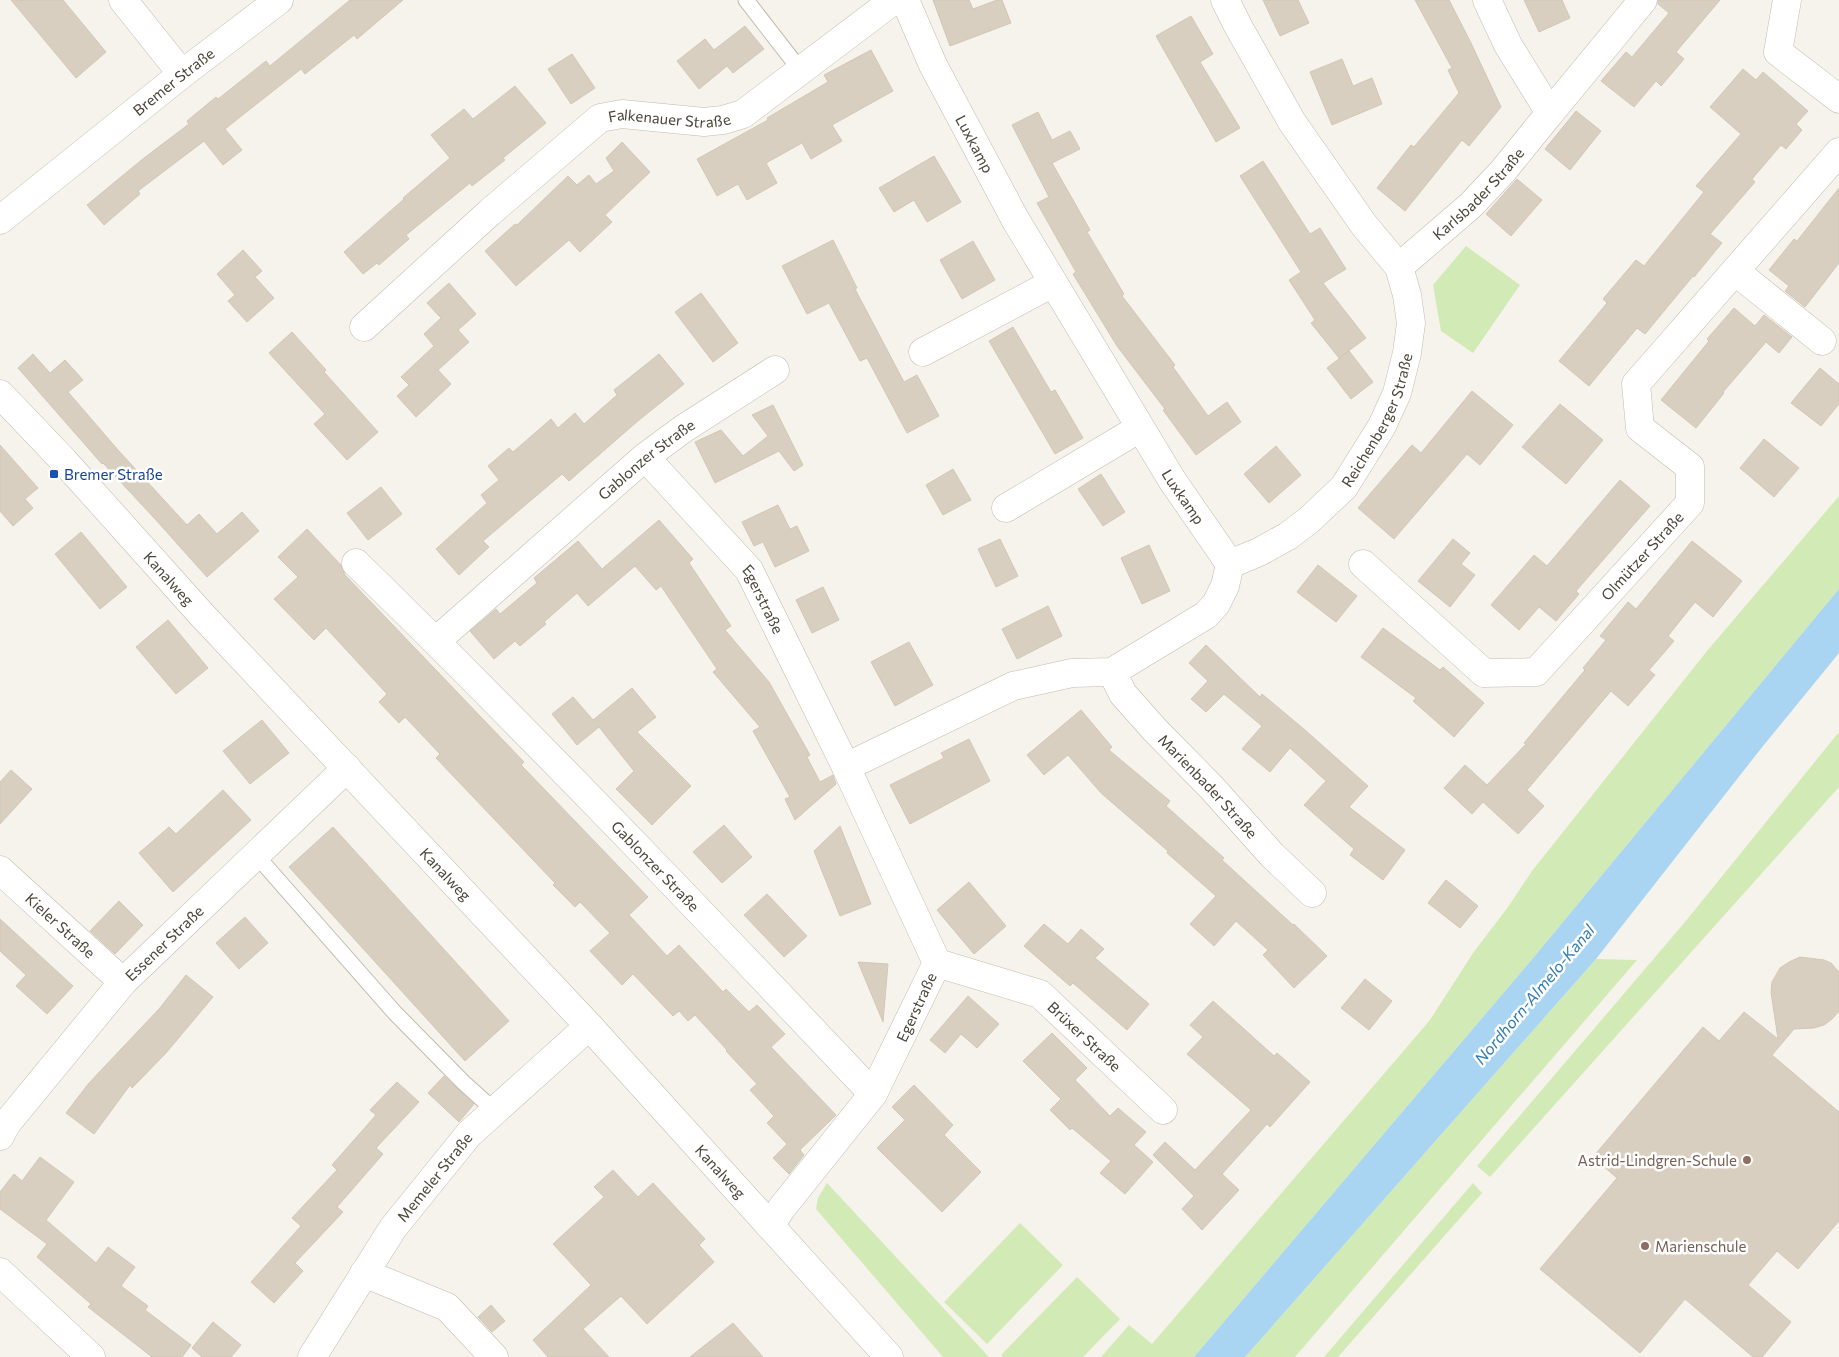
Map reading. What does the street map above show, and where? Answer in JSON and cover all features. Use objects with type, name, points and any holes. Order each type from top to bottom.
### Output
[{"type":"street","points":[[124,0],[182,74]]},
{"type":"street","name":"Bremer Straße","points":[[0,220],[182,74],[280,0]]},
{"type":"street","name":"Falkenauer Straße","points":[[364,326],[489,213],[600,118],[622,114],[704,122],[723,120],[743,114],[894,0]]},
{"type":"street","name":"Luxkamp","points":[[905,0],[933,65],[1015,219],[1172,480],[1230,564]]},
{"type":"street","name":"Reichenberger Straße","points":[[1225,0],[1292,122],[1364,225],[1399,267],[1407,294],[1411,323],[1407,353],[1397,393],[1382,426],[1344,487],[1309,520],[1288,536],[1259,552],[1230,564]]},
{"type":"street","points":[[1487,0],[1508,45],[1550,113]]},
{"type":"street","name":"Karlsbader Straße","points":[[1399,267],[1471,205],[1503,171],[1643,0]]},
{"type":"street","points":[[1787,0],[1778,52],[1839,99]]},
{"type":"street","name":"Olmützer Straße","points":[[1363,564],[1484,673],[1536,672],[1690,503],[1690,467],[1640,428],[1636,384],[1839,152]]},
{"type":"street","points":[[1735,271],[1822,341]]},
{"type":"street","points":[[923,352],[1053,283]]},
{"type":"street","name":"Gablonzer Straße","points":[[436,641],[645,457],[683,429],[775,370]]},
{"type":"street","name":"Kanalweg","points":[[0,394],[64,461],[202,615],[589,1026],[889,1357]]},
{"type":"street","points":[[1006,508],[1140,428]]},
{"type":"street","name":"Egerstraße","points":[[645,457],[749,570],[846,767],[937,963],[874,1094],[781,1209],[770,1226]]},
{"type":"street","name":"Gablonzer Straße","points":[[356,563],[436,641],[679,888],[874,1094]]},
{"type":"street","points":[[846,767],[1013,686],[1072,673],[1112,672],[1206,615],[1216,604],[1225,586],[1230,564]]},
{"type":"street","name":"Marienbader Straße","points":[[1112,672],[1123,694],[1155,730],[1212,788],[1272,855],[1312,893]]},
{"type":"street","name":"Essener Straße","points":[[0,1136],[7,1123],[123,982],[347,768]]},
{"type":"street","name":"Kieler Straße","points":[[0,870],[123,982]]},
{"type":"street","name":"Brüxer Straße","points":[[937,963],[1040,994],[1163,1110]]},
{"type":"street","name":"Memeler Straße","points":[[312,1357],[393,1228],[469,1134],[589,1026]]},
{"type":"street","points":[[0,1272],[92,1357]]},
{"type":"street","points":[[364,1272],[447,1308],[494,1357]]},
{"type":"lane","points":[[746,0],[801,71]]},
{"type":"lane","points":[[256,855],[395,1013],[463,1082],[495,1111]]},
{"type":"green space","points":[[1466,246],[1520,285],[1473,353],[1441,331],[1433,285]]},
{"type":"green space","points":[[1839,496],[1839,589],[1534,957],[1194,1357],[1101,1357],[1129,1325],[1152,1344],[1430,1020],[1473,953],[1508,907],[1532,871],[1707,651]]},
{"type":"green space","points":[[1839,732],[1839,787],[1490,1177],[1477,1166],[1685,922]]},
{"type":"green space","points":[[1596,959],[1637,960],[1295,1357],[1245,1357]]},
{"type":"green space","points":[[827,1183],[989,1357],[943,1357],[816,1209],[818,1198]]},
{"type":"green space","points":[[1473,1183],[1482,1193],[1338,1357],[1324,1357]]},
{"type":"green space","points":[[1020,1223],[1063,1265],[987,1344],[944,1302]]},
{"type":"green space","points":[[1077,1277],[1120,1319],[1083,1357],[1003,1357],[1001,1355]]},
{"type":"water","name":"Nordhorn-Almelo-Kanal","points":[[1839,589],[1839,653],[1763,746],[1596,959],[1245,1357],[1194,1357],[1534,957]]},
{"type":"building","points":[[11,0],[63,0],[106,52],[76,78]]},
{"type":"building","points":[[350,0],[403,0],[357,39],[354,35],[305,74],[301,69],[225,129],[242,150],[223,165],[204,141],[138,191],[140,194],[104,225],[87,205],[189,124],[187,121],[216,97],[218,99],[266,61],[270,66]]},
{"type":"building","points":[[933,0],[969,0],[973,9],[1002,0],[1011,23],[950,46]]},
{"type":"building","points":[[1263,0],[1298,0],[1309,23],[1280,36]]},
{"type":"building","points":[[1415,0],[1449,0],[1501,107],[1469,146],[1462,140],[1405,211],[1377,188],[1411,145],[1414,147],[1459,93],[1448,70],[1452,68]]},
{"type":"building","points":[[1524,0],[1562,0],[1570,18],[1539,32]]},
{"type":"building","points":[[1658,0],[1720,0],[1676,52],[1684,59],[1661,86],[1656,81],[1634,107],[1601,81],[1626,52],[1632,57],[1669,13],[1658,4]]},
{"type":"building","points":[[1191,16],[1213,54],[1200,62],[1240,128],[1216,142],[1156,36]]},
{"type":"building","points":[[745,26],[764,49],[733,73],[727,66],[699,89],[677,61],[705,39],[714,50]]},
{"type":"building","points":[[871,50],[893,91],[832,125],[842,141],[811,159],[802,143],[766,163],[777,183],[747,200],[738,184],[717,196],[697,159],[768,120],[767,118],[828,82],[824,75]]},
{"type":"building","points":[[572,54],[595,88],[571,104],[548,69]]},
{"type":"building","points":[[1342,59],[1353,86],[1372,78],[1382,104],[1332,125],[1310,72]]},
{"type":"building","points":[[1743,69],[1756,80],[1763,72],[1808,111],[1796,124],[1802,130],[1786,149],[1781,145],[1752,179],[1755,182],[1710,234],[1722,243],[1694,277],[1645,334],[1637,328],[1589,386],[1559,361],[1607,303],[1603,299],[1636,260],[1644,266],[1704,192],[1696,186],[1741,134],[1710,107]]},
{"type":"building","points":[[515,86],[546,123],[503,158],[505,160],[472,186],[470,183],[406,235],[409,239],[379,265],[377,263],[363,274],[344,252],[450,158],[431,135],[464,109],[473,119]]},
{"type":"building","points":[[1576,111],[1601,131],[1570,170],[1545,149]]},
{"type":"building","points":[[1038,112],[1052,140],[1070,131],[1080,149],[1052,163],[1090,230],[1087,232],[1124,294],[1122,296],[1175,365],[1173,367],[1208,416],[1227,402],[1241,422],[1196,455],[1163,410],[1165,409],[1117,346],[1073,274],[1076,272],[1037,203],[1049,197],[1012,125]]},
{"type":"building","points":[[622,142],[650,172],[605,215],[612,222],[580,252],[569,240],[516,286],[485,251],[515,224],[517,225],[568,176],[577,185],[589,175],[596,184],[614,171],[606,158]]},
{"type":"building","points":[[934,156],[961,202],[927,222],[914,200],[894,212],[879,188]]},
{"type":"building","points":[[1263,161],[1310,234],[1320,228],[1346,269],[1323,283],[1366,338],[1339,358],[1311,323],[1315,320],[1289,280],[1301,272],[1240,176]]},
{"type":"building","points":[[1517,179],[1542,200],[1511,236],[1486,214]]},
{"type":"building","points":[[1839,188],[1839,263],[1805,307],[1785,291],[1789,286],[1769,270],[1794,239],[1797,241]]},
{"type":"building","points":[[833,240],[857,288],[855,289],[904,382],[917,375],[939,416],[907,433],[867,358],[860,361],[829,303],[807,314],[782,266]]},
{"type":"building","points":[[973,241],[995,280],[962,299],[940,260]]},
{"type":"building","points":[[243,250],[262,271],[255,277],[274,298],[247,322],[228,301],[235,295],[217,274]]},
{"type":"building","points":[[449,283],[476,314],[458,330],[469,342],[438,370],[451,384],[416,417],[397,396],[409,385],[401,377],[434,346],[424,334],[441,318],[427,303]]},
{"type":"building","points":[[701,293],[738,343],[713,362],[675,312]]},
{"type":"building","points":[[1734,308],[1755,326],[1764,315],[1792,337],[1779,353],[1766,342],[1723,392],[1696,428],[1661,400],[1709,341],[1707,339]]},
{"type":"building","points":[[1013,327],[1051,392],[1055,390],[1083,438],[1055,454],[989,341]]},
{"type":"building","points":[[292,332],[326,370],[324,372],[378,432],[347,460],[314,424],[325,414],[269,353]]},
{"type":"building","points":[[1349,351],[1373,382],[1351,399],[1327,368]]},
{"type":"building","points":[[33,354],[50,373],[65,360],[83,380],[68,392],[187,525],[199,514],[217,534],[242,512],[259,531],[207,577],[102,464],[18,368]]},
{"type":"building","points":[[659,354],[684,384],[569,481],[562,474],[483,541],[489,547],[459,575],[436,549],[487,503],[481,495],[499,480],[488,466],[509,448],[513,452],[551,419],[558,428],[575,413],[584,424],[617,395],[614,390]]},
{"type":"building","points":[[1820,368],[1839,384],[1839,404],[1821,426],[1791,403]]},
{"type":"building","points":[[1472,391],[1513,425],[1480,465],[1467,454],[1394,539],[1358,508],[1412,445],[1421,453]]},
{"type":"building","points":[[1560,404],[1603,440],[1566,484],[1522,447]]},
{"type":"building","points":[[773,405],[803,465],[794,471],[779,451],[715,483],[695,442],[721,430],[743,456],[768,436],[752,415]]},
{"type":"building","points":[[1764,439],[1799,468],[1774,497],[1740,468]]},
{"type":"building","points":[[0,445],[38,488],[25,499],[33,508],[13,526],[0,511]]},
{"type":"building","points":[[1276,446],[1301,475],[1269,503],[1244,474]]},
{"type":"building","points":[[953,469],[971,500],[943,515],[926,485]]},
{"type":"building","points":[[1101,474],[1125,512],[1103,526],[1078,489]]},
{"type":"building","points":[[1620,480],[1650,506],[1576,591],[1579,594],[1556,621],[1539,607],[1519,630],[1491,605],[1534,555],[1547,566]]},
{"type":"building","points":[[381,487],[402,514],[368,540],[347,513]]},
{"type":"building","points":[[778,505],[790,529],[797,526],[809,551],[775,567],[763,542],[754,546],[742,522]]},
{"type":"building","points":[[659,520],[693,559],[689,563],[731,626],[725,630],[769,682],[810,755],[807,757],[820,782],[833,775],[836,784],[795,820],[785,799],[790,797],[753,731],[760,727],[713,672],[717,669],[661,586],[656,590],[635,566],[588,606],[577,593],[544,622],[546,624],[520,646],[515,641],[494,659],[470,631],[496,609],[500,614],[537,583],[534,578],[578,541],[602,569]]},
{"type":"building","points":[[307,529],[341,565],[345,575],[524,762],[521,765],[648,897],[629,915],[667,956],[679,945],[723,992],[726,989],[749,1012],[757,1005],[785,1034],[771,1047],[836,1115],[800,1150],[804,1155],[789,1174],[773,1158],[787,1144],[767,1123],[774,1116],[750,1090],[757,1084],[727,1050],[695,1015],[688,1021],[679,1011],[673,1016],[633,974],[622,985],[590,951],[610,933],[580,902],[575,907],[553,885],[555,883],[436,758],[440,754],[405,717],[399,723],[379,702],[387,694],[326,628],[314,640],[274,599],[298,577],[278,557]]},
{"type":"building","points":[[81,532],[127,587],[100,609],[55,554]]},
{"type":"building","points":[[1000,539],[1018,576],[996,587],[978,549]]},
{"type":"building","points":[[1453,539],[1470,553],[1461,564],[1475,575],[1450,607],[1418,581]]},
{"type":"building","points":[[1692,541],[1742,581],[1713,617],[1695,602],[1668,636],[1674,641],[1649,670],[1655,675],[1628,706],[1611,691],[1527,790],[1544,806],[1518,834],[1483,802],[1472,814],[1444,788],[1465,765],[1487,785],[1526,744],[1524,743],[1585,670],[1583,668],[1606,640],[1600,636],[1628,602],[1636,609]]},
{"type":"building","points":[[1149,545],[1170,591],[1142,604],[1121,558]]},
{"type":"building","points":[[1318,565],[1357,596],[1336,622],[1297,592]]},
{"type":"building","points":[[823,587],[839,620],[812,633],[796,600]]},
{"type":"building","points":[[1048,606],[1062,636],[1017,659],[1002,629]]},
{"type":"building","points":[[168,620],[208,668],[176,694],[136,647]]},
{"type":"building","points":[[1383,628],[1440,670],[1443,667],[1484,703],[1454,737],[1413,701],[1416,698],[1361,657]]},
{"type":"building","points":[[909,642],[933,685],[895,706],[871,662]]},
{"type":"building","points":[[1206,645],[1260,697],[1262,694],[1368,786],[1349,807],[1405,850],[1383,880],[1350,855],[1354,849],[1304,805],[1326,781],[1290,748],[1270,772],[1242,749],[1262,726],[1224,694],[1206,712],[1191,699],[1208,681],[1189,663]]},
{"type":"building","points":[[632,688],[656,717],[637,732],[691,786],[652,825],[616,789],[634,771],[599,727],[577,745],[552,714],[573,697],[593,720]]},
{"type":"building","points":[[1081,710],[1112,747],[1109,750],[1170,801],[1166,806],[1327,956],[1294,988],[1263,955],[1268,950],[1236,921],[1214,946],[1190,924],[1216,896],[1101,793],[1068,755],[1044,775],[1027,755]]},
{"type":"building","points":[[262,720],[289,753],[250,784],[223,751]]},
{"type":"building","points":[[969,739],[990,781],[910,824],[890,785],[944,758],[941,753]]},
{"type":"building","points":[[11,770],[32,789],[0,824],[0,782]]},
{"type":"building","points":[[223,790],[251,820],[173,892],[139,853],[169,827],[176,834]]},
{"type":"building","points":[[724,825],[752,857],[722,883],[693,852]]},
{"type":"building","points":[[840,826],[871,904],[840,916],[814,851]]},
{"type":"building","points":[[333,827],[509,1021],[465,1061],[289,867]]},
{"type":"building","points":[[1446,880],[1478,906],[1460,928],[1428,903]]},
{"type":"building","points":[[969,882],[1006,926],[974,954],[937,910]]},
{"type":"building","points":[[767,894],[807,936],[784,957],[744,915]]},
{"type":"building","points":[[119,901],[143,925],[115,954],[90,931]]},
{"type":"building","points":[[245,917],[268,943],[239,969],[216,943]]},
{"type":"building","points":[[0,919],[73,986],[47,1014],[16,986],[26,975],[0,951]]},
{"type":"building","points":[[1044,924],[1068,944],[1081,929],[1104,949],[1095,958],[1149,1004],[1127,1030],[1073,983],[1070,986],[1024,946]]},
{"type":"building","points":[[1800,957],[1824,960],[1831,963],[1839,972],[1839,1011],[1824,1025],[1814,1028],[1794,1029],[1772,1055],[1839,1112],[1839,1221],[1798,1269],[1777,1251],[1748,1285],[1791,1322],[1762,1357],[1753,1357],[1685,1299],[1640,1353],[1540,1269],[1617,1178],[1593,1157],[1703,1027],[1719,1041],[1744,1012],[1778,1039],[1771,992],[1772,982],[1780,968]]},
{"type":"building","points":[[858,962],[888,964],[883,1022]]},
{"type":"building","points":[[186,975],[213,997],[166,1053],[132,1088],[130,1085],[94,1134],[66,1113],[89,1083],[159,1009]]},
{"type":"building","points":[[1365,979],[1392,1001],[1369,1030],[1341,1008]]},
{"type":"building","points":[[968,996],[999,1024],[977,1048],[961,1034],[945,1053],[930,1040]]},
{"type":"building","points":[[1213,1001],[1274,1056],[1277,1053],[1310,1082],[1270,1127],[1267,1124],[1222,1174],[1239,1190],[1202,1230],[1182,1209],[1194,1196],[1153,1155],[1165,1142],[1195,1170],[1251,1110],[1187,1054],[1203,1037],[1190,1025]]},
{"type":"building","points":[[1052,1033],[1087,1068],[1075,1080],[1110,1116],[1118,1108],[1146,1132],[1134,1145],[1153,1162],[1125,1194],[1100,1173],[1111,1161],[1072,1128],[1070,1130],[1050,1110],[1061,1099],[1023,1061]]},
{"type":"building","points":[[444,1076],[474,1104],[459,1122],[428,1093]]},
{"type":"building","points":[[397,1082],[419,1102],[376,1148],[383,1154],[337,1207],[343,1212],[295,1263],[303,1271],[274,1303],[251,1282],[301,1226],[292,1218],[337,1170],[332,1165],[376,1115],[370,1110]]},
{"type":"building","points":[[914,1085],[953,1125],[944,1135],[981,1172],[942,1212],[877,1148],[905,1120],[892,1107]]},
{"type":"building","points":[[40,1157],[74,1182],[46,1220],[96,1263],[108,1247],[135,1267],[121,1286],[148,1306],[145,1310],[191,1345],[182,1357],[152,1357],[88,1307],[91,1304],[37,1257],[47,1244],[0,1209],[0,1192],[14,1174],[22,1181]]},
{"type":"building","points":[[613,1170],[638,1197],[653,1183],[705,1239],[699,1245],[714,1262],[647,1324],[621,1296],[583,1329],[609,1357],[548,1357],[533,1340],[591,1285],[553,1244],[604,1197],[594,1187]]},
{"type":"building","points":[[491,1305],[505,1321],[492,1332],[478,1317]]},
{"type":"building","points":[[213,1322],[241,1345],[231,1357],[202,1357],[192,1348]]},
{"type":"building","points":[[733,1323],[763,1357],[690,1357]]},
{"type":"place","name":"Bremer Straße","points":[[54,474]]},
{"type":"place","name":"Astrid-Lindgren-Schule","points":[[1747,1160]]},
{"type":"place","name":"Marienschule","points":[[1645,1246]]}]
